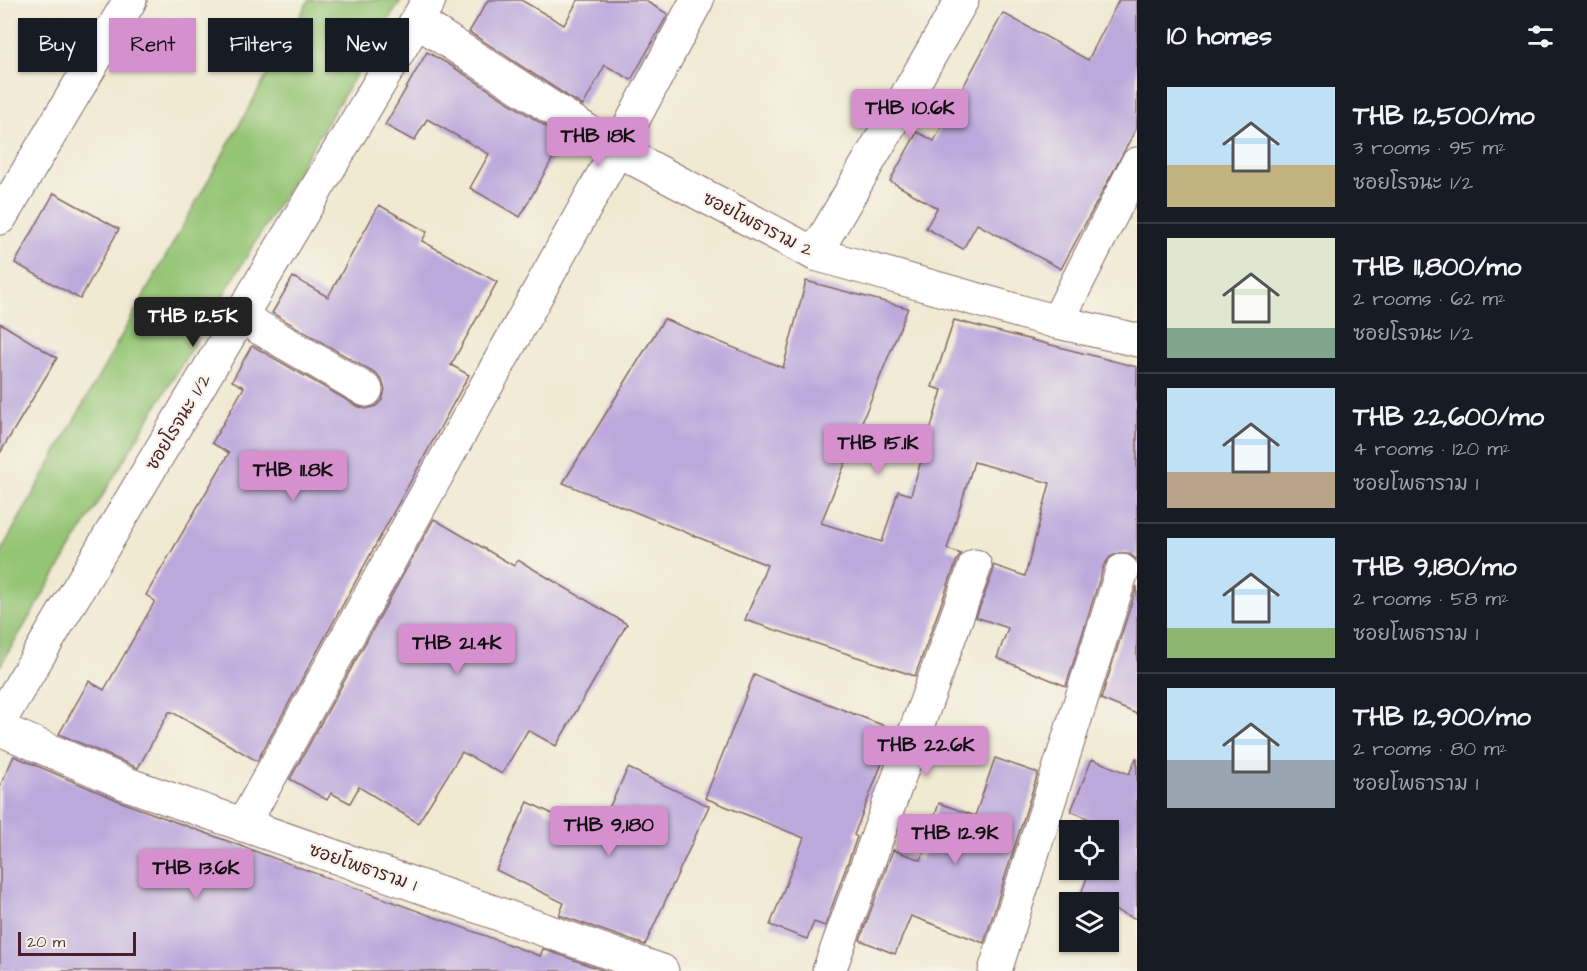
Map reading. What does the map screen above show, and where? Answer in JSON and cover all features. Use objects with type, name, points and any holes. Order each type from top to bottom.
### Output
[{"type":"street","points":[[0,218],[130,0]]},
{"type":"street","points":[[243,825],[617,150],[697,0]]},
{"type":"street","points":[[815,254],[962,0]]},
{"type":"street","name":"ซอยโพธาราม 2","points":[[423,10],[617,150],[815,254],[1057,322],[1137,340]]},
{"type":"street","name":"ซอยโรจนะ 1/2","points":[[0,720],[423,10]]},
{"type":"street","points":[[1057,322],[1137,164]]},
{"type":"street","points":[[241,317],[366,390]]},
{"type":"street","points":[[829,971],[975,566]]},
{"type":"street","points":[[995,971],[1122,571]]},
{"type":"street","name":"ซอยโพธาราม 1","points":[[0,729],[130,785],[662,971]]},
{"type":"green space","points":[[309,0],[401,0],[390,18],[325,18],[325,72],[358,72],[0,666],[0,553],[269,72],[313,72],[313,18],[299,18]]},
{"type":"building","points":[[488,0],[521,0],[564,25],[578,0],[644,0],[668,14],[631,80],[605,65],[583,106],[469,32]]},
{"type":"building","points":[[1119,0],[1137,0],[1137,127],[1061,269],[977,224],[963,249],[926,228],[937,208],[890,181],[917,132],[934,141],[1003,13],[1088,60]]},
{"type":"building","points":[[427,52],[564,138],[520,217],[470,188],[489,154],[427,119],[414,141],[385,125]]},
{"type":"building","points":[[54,193],[119,229],[80,299],[15,263]]},
{"type":"building","points":[[379,205],[427,232],[422,241],[497,282],[451,365],[469,375],[257,761],[172,712],[169,712],[138,768],[59,734],[89,681],[104,690],[155,601],[146,595],[229,453],[212,443],[244,387],[232,381],[251,347],[253,346],[357,406],[366,409],[376,406],[382,400],[385,390],[382,380],[376,374],[272,313],[293,277],[328,297]]},
{"type":"building","points":[[806,281],[908,308],[821,523],[882,542],[898,491],[911,495],[942,390],[932,387],[954,320],[1137,367],[1137,560],[1128,553],[1119,553],[1110,557],[1104,565],[1066,686],[997,658],[1008,628],[976,617],[993,572],[993,565],[1025,576],[1050,483],[974,462],[947,549],[961,554],[915,676],[745,620],[767,565],[563,483],[664,319],[783,368]]},
{"type":"building","points":[[0,323],[57,358],[0,453]]},
{"type":"building","points":[[434,519],[514,566],[518,560],[627,624],[556,746],[528,730],[502,774],[462,752],[418,823],[359,787],[350,803],[331,793],[327,800],[290,779]]},
{"type":"building","points":[[1137,586],[1137,714],[1101,699]]},
{"type":"building","points":[[754,675],[895,730],[854,835],[857,837],[825,926],[814,922],[807,939],[770,925],[804,838],[705,798]]},
{"type":"building","points":[[14,756],[124,803],[540,956],[543,949],[605,971],[0,971],[0,786]]},
{"type":"building","points":[[995,758],[1038,773],[984,943],[911,916],[895,954],[860,940],[893,850],[921,860],[939,803],[975,816]]},
{"type":"building","points":[[1137,758],[1137,919],[1119,912],[1119,892],[1082,892],[1086,880],[1119,880],[1119,820],[1092,820],[1071,811],[1092,759],[1129,774]]},
{"type":"building","points":[[628,768],[709,806],[645,945],[559,915],[564,903],[496,870],[528,802],[596,835]]}]
